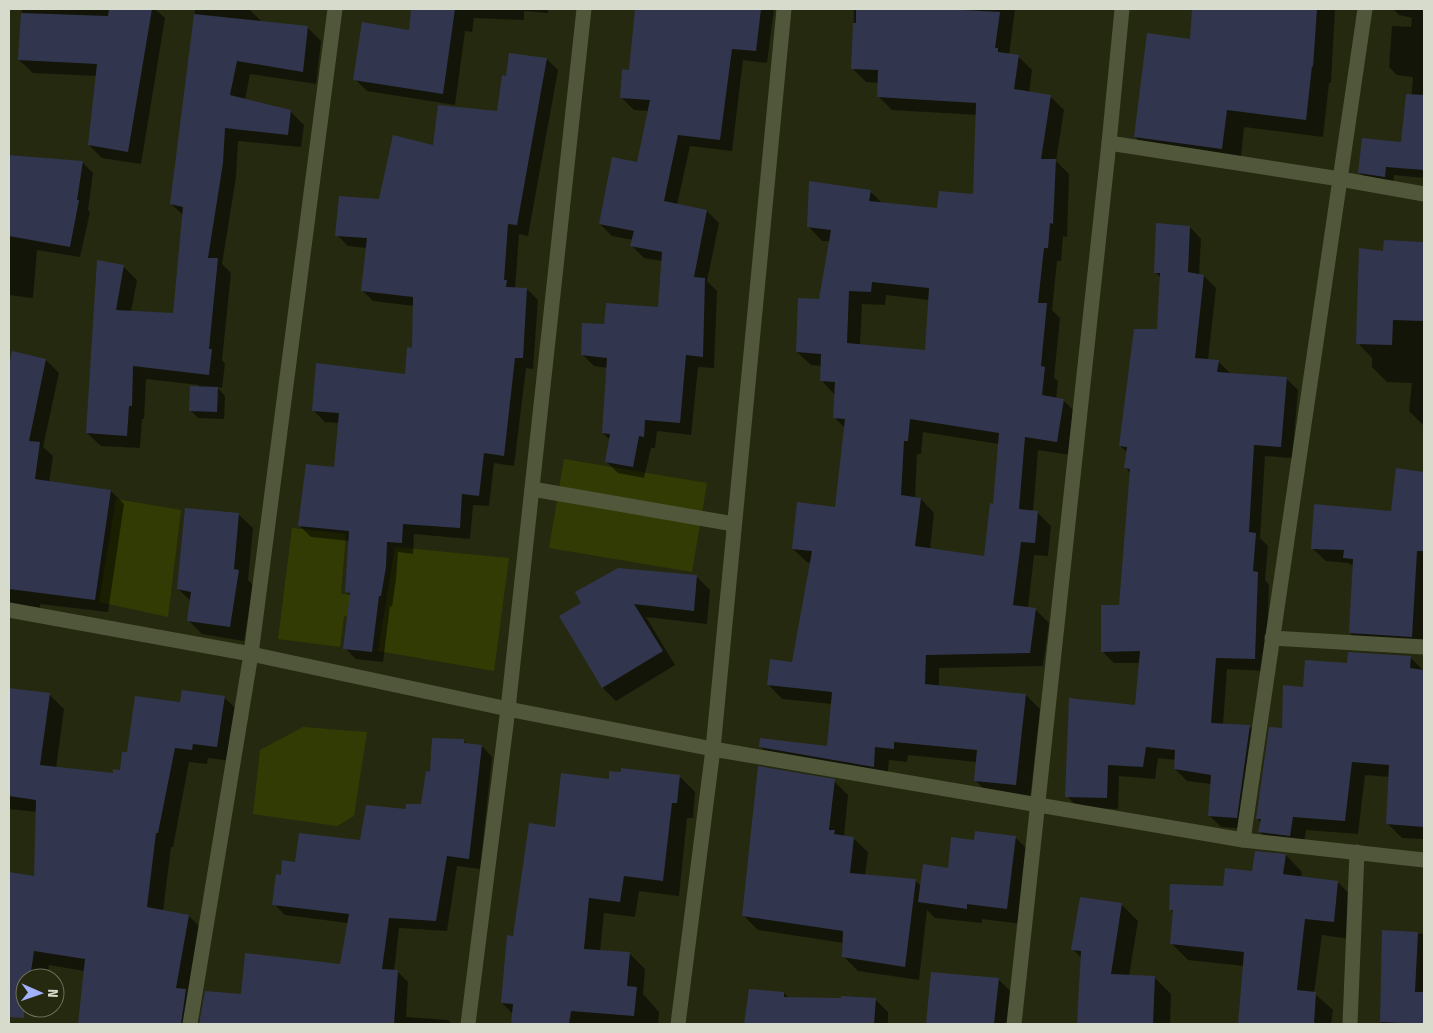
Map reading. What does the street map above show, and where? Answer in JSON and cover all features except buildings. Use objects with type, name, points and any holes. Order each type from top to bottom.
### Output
[{"type":"street","points":[[190,1024],[251,654],[335,9]]},
{"type":"street","points":[[468,1024],[508,709],[584,9]]},
{"type":"street","points":[[678,1024],[713,748],[784,9]]},
{"type":"street","points":[[1014,1024],[1122,9]]},
{"type":"street","points":[[1243,840],[1365,9]]},
{"type":"street","points":[[1109,143],[1424,194]]},
{"type":"street","points":[[532,489],[734,524]]},
{"type":"street","points":[[9,610],[251,654],[508,709],[713,748],[1243,840],[1424,860]]},
{"type":"street","points":[[1272,638],[1424,647]]},
{"type":"street","points":[[1350,1024],[1357,852]]},
{"type":"green space","points":[[564,459],[707,483],[692,572],[549,548]]},
{"type":"green space","points":[[116,499],[181,510],[168,617],[99,602]]},
{"type":"green space","points":[[292,528],[346,534],[341,594],[353,595],[350,617],[344,616],[340,647],[278,639]]},
{"type":"green space","points":[[395,547],[509,558],[494,671],[378,651]]},
{"type":"green space","points":[[303,727],[367,732],[354,816],[337,826],[253,814],[260,750]]}]
